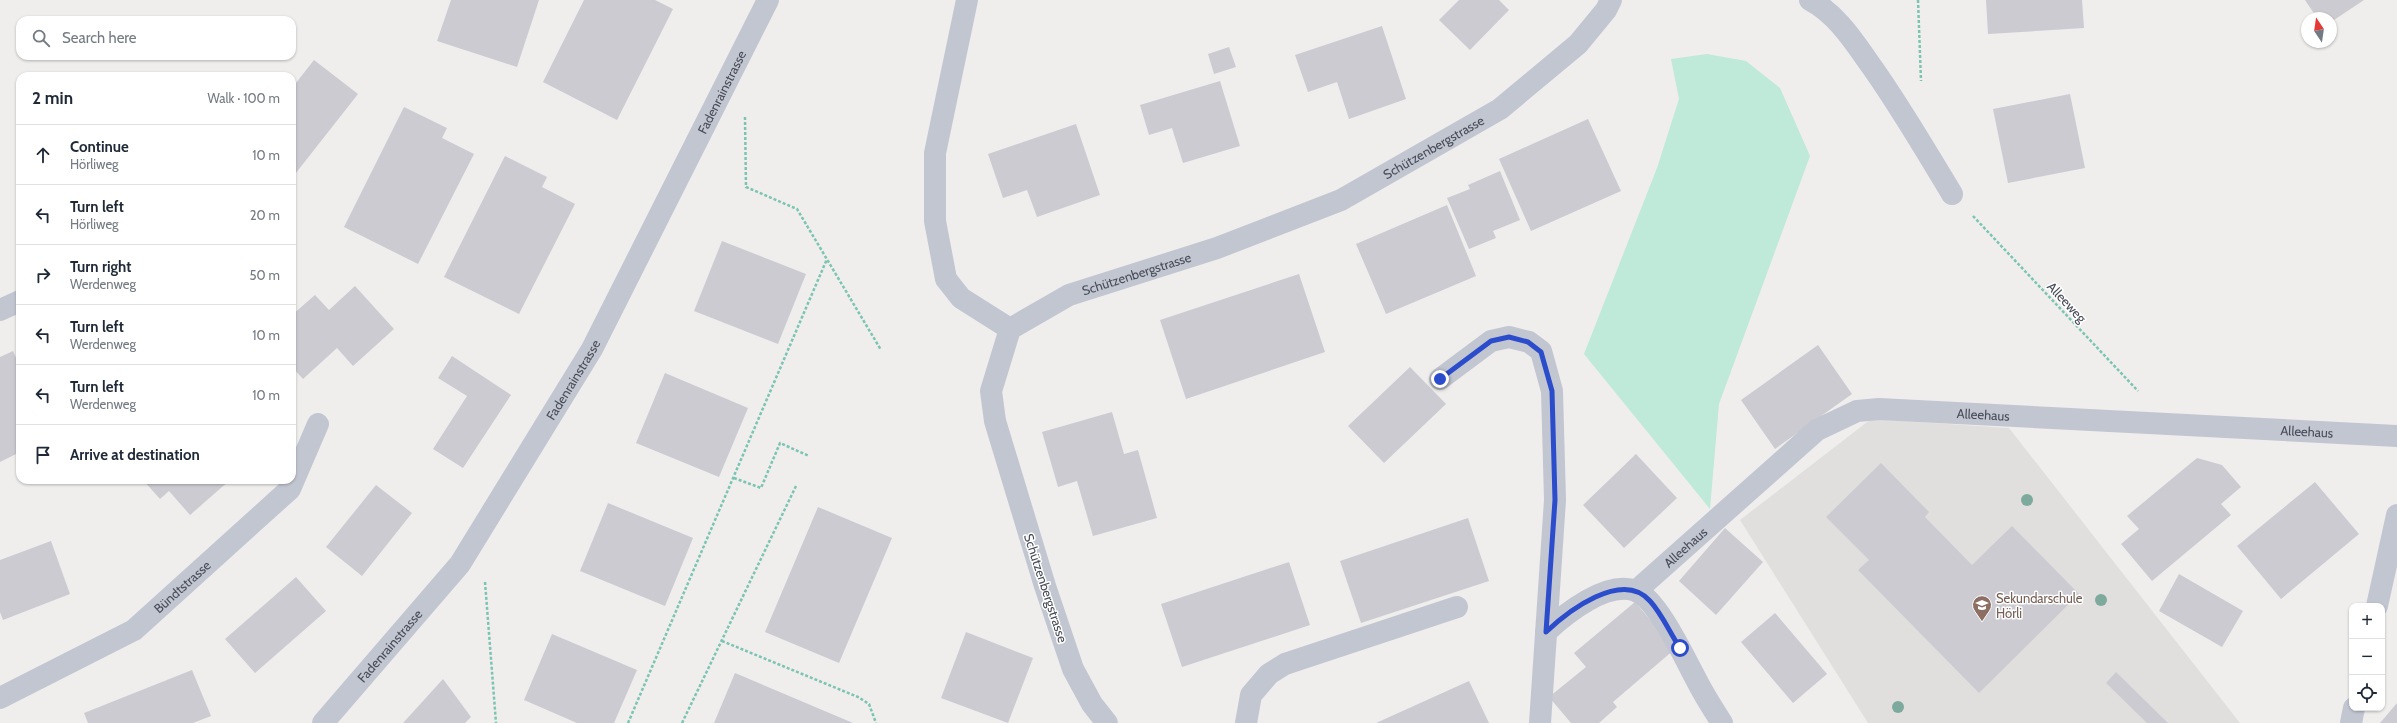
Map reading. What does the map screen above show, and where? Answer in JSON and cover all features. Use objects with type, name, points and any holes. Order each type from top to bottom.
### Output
[{"type":"street","name":"Fadenrainstrasse","points":[[323,723],[460,564],[469,550],[592,349],[768,0]]},
{"type":"street","points":[[966,0],[935,153],[935,221],[946,279],[961,298],[1010,329]]},
{"type":"street","name":"Schützenbergstrasse","points":[[1108,723],[1092,704],[1073,669],[1045,586],[995,421],[991,391],[1010,329],[1069,295],[1217,248],[1341,200],[1500,109],[1578,44],[1606,10],[1611,0]]},
{"type":"street","points":[[1810,0],[1817,4],[1847,32],[1903,112],[1952,194]]},
{"type":"street","points":[[0,310],[16,303]]},
{"type":"street","points":[[1440,379],[1491,341],[1509,337],[1528,342],[1541,352],[1552,391],[1555,500],[1540,723]]},
{"type":"street","name":"Alleehaus","points":[[1636,591],[1817,430],[1857,411],[1879,409],[2397,436]]},
{"type":"street","name":"Bündtstrasse","points":[[296,475],[318,424]]},
{"type":"street","name":"Bündtstrasse","points":[[0,698],[134,630],[290,489],[292,484]]},
{"type":"street","points":[[2378,603],[2397,515]]},
{"type":"street","points":[[1546,632],[1580,603],[1621,590],[1636,591],[1650,600],[1680,648],[1722,723]]},
{"type":"street","points":[[1246,723],[1251,694],[1269,674],[1286,664],[1457,607]]},
{"type":"street","points":[[2351,723],[2353,711]]},
{"type":"path","points":[[1903,112],[1917,101],[1922,92],[1918,0]]},
{"type":"path","points":[[731,73],[744,105],[746,187],[797,209],[880,350]]},
{"type":"path","name":"Alleeweg","points":[[1952,194],[2169,423]]},
{"type":"path","points":[[628,723],[827,260]]},
{"type":"path","points":[[734,478],[761,488],[780,443],[810,456]]},
{"type":"path","points":[[682,723],[796,486]]},
{"type":"path","points":[[469,550],[484,567],[496,723]]},
{"type":"path","points":[[722,641],[858,697],[869,704],[876,723]]},
{"type":"shaded area","name":"Sekundarschule Hörli","points":[[1871,419],[2009,428],[2240,723],[1868,723],[1740,520]]},
{"type":"green space","points":[[1707,54],[1746,61],[1780,88],[1810,156],[1719,404],[1710,509],[1584,354],[1657,168],[1679,99],[1671,59]]},
{"type":"building","points":[[451,0],[539,0],[517,67],[437,41]]},
{"type":"building","points":[[584,0],[655,0],[673,9],[617,120],[543,82]]},
{"type":"building","points":[[1459,0],[1499,0],[1509,10],[1470,50],[1439,20]]},
{"type":"building","points":[[1986,0],[2082,0],[2084,28],[1988,34]]},
{"type":"building","points":[[2305,0],[2364,0],[2337,18],[2337,12],[2313,12]]},
{"type":"building","points":[[1382,26],[1406,99],[1349,119],[1337,82],[1308,92],[1295,55]]},
{"type":"building","points":[[1229,47],[1236,67],[1214,74],[1208,54]]},
{"type":"building","points":[[314,60],[358,94],[296,173],[296,83]]},
{"type":"building","points":[[1220,81],[1240,146],[1183,163],[1172,128],[1149,135],[1140,105]]},
{"type":"building","points":[[2070,94],[2085,168],[2008,183],[1993,109]]},
{"type":"building","points":[[404,107],[447,128],[442,138],[474,154],[418,264],[344,227]]},
{"type":"building","points":[[1588,119],[1621,191],[1531,231],[1499,159]]},
{"type":"building","points":[[1076,124],[1100,195],[1037,217],[1027,190],[1003,198],[988,154]]},
{"type":"building","points":[[505,156],[547,177],[542,187],[575,204],[519,314],[444,277]]},
{"type":"building","points":[[1500,171],[1520,220],[1493,231],[1496,238],[1469,249],[1447,198],[1470,189],[1468,185]]},
{"type":"building","points":[[1447,205],[1476,276],[1386,314],[1356,244]]},
{"type":"building","points":[[722,241],[806,274],[778,344],[694,311]]},
{"type":"building","points":[[1299,274],[1325,352],[1186,399],[1160,320]]},
{"type":"building","points":[[355,286],[394,329],[353,366],[337,348],[303,379],[296,371],[296,312],[315,295],[329,310]]},
{"type":"building","points":[[1818,345],[1852,394],[1775,449],[1741,400]]},
{"type":"building","points":[[13,351],[16,358],[16,454],[0,462],[0,357]]},
{"type":"building","points":[[452,356],[511,395],[463,468],[433,449],[467,396],[438,378]]},
{"type":"building","points":[[1410,367],[1446,404],[1384,463],[1348,426]]},
{"type":"building","points":[[665,373],[748,408],[719,477],[636,443]]},
{"type":"building","points":[[1112,412],[1124,454],[1138,450],[1157,518],[1093,536],[1077,481],[1058,487],[1042,432]]},
{"type":"building","points":[[1636,454],[1677,498],[1624,548],[1583,505]]},
{"type":"building","points":[[2197,458],[2222,465],[2241,487],[2221,504],[2231,515],[2152,581],[2121,544],[2139,529],[2127,516]]},
{"type":"building","points":[[1881,463],[1929,512],[1925,517],[1972,565],[2012,526],[2079,594],[1979,693],[1858,570],[1869,560],[1826,517]]},
{"type":"building","points":[[2315,482],[2359,534],[2281,599],[2237,546]]},
{"type":"building","points":[[147,484],[225,484],[190,515],[169,491],[160,499]]},
{"type":"building","points":[[376,485],[412,513],[362,576],[326,547]]},
{"type":"building","points":[[608,503],[693,538],[665,606],[580,571]]},
{"type":"building","points":[[818,507],[892,538],[839,663],[765,632]]},
{"type":"building","points":[[1468,518],[1489,581],[1361,623],[1340,561]]},
{"type":"building","points":[[1725,528],[1763,562],[1716,615],[1679,581]]},
{"type":"building","points":[[51,541],[70,594],[3,620],[0,612],[0,560]]},
{"type":"building","points":[[1289,562],[1310,625],[1182,667],[1161,604]]},
{"type":"building","points":[[2179,574],[2243,611],[2222,647],[2159,611]]},
{"type":"building","points":[[296,577],[326,611],[255,673],[225,639]]},
{"type":"building","points":[[1635,602],[1675,649],[1613,702],[1617,707],[1599,723],[1571,723],[1549,697],[1586,667],[1574,653]]},
{"type":"building","points":[[1775,613],[1827,674],[1793,703],[1741,642]]},
{"type":"building","points":[[966,632],[1033,658],[1008,723],[941,698]]},
{"type":"building","points":[[552,634],[637,670],[614,723],[577,723],[524,700]]},
{"type":"building","points":[[192,670],[211,716],[193,723],[88,723],[84,713]]},
{"type":"building","points":[[2116,672],[2168,723],[2147,723],[2106,683]]},
{"type":"building","points":[[735,673],[853,723],[714,723]]},
{"type":"building","points":[[443,679],[471,717],[465,723],[403,723]]},
{"type":"building","points":[[1469,681],[1489,723],[1376,723]]},
{"type":"building","points":[[2397,703],[2397,723],[2380,723]]},
{"type":"place","name":"Sekundarschule Hörli","points":[[1982,622]]},
{"type":"route","points":[[1440,379],[1491,341],[1509,337],[1528,342],[1541,352],[1552,391],[1555,500],[1546,632],[1580,603],[1602,594],[1621,590],[1636,591],[1650,600],[1680,648]]}]
